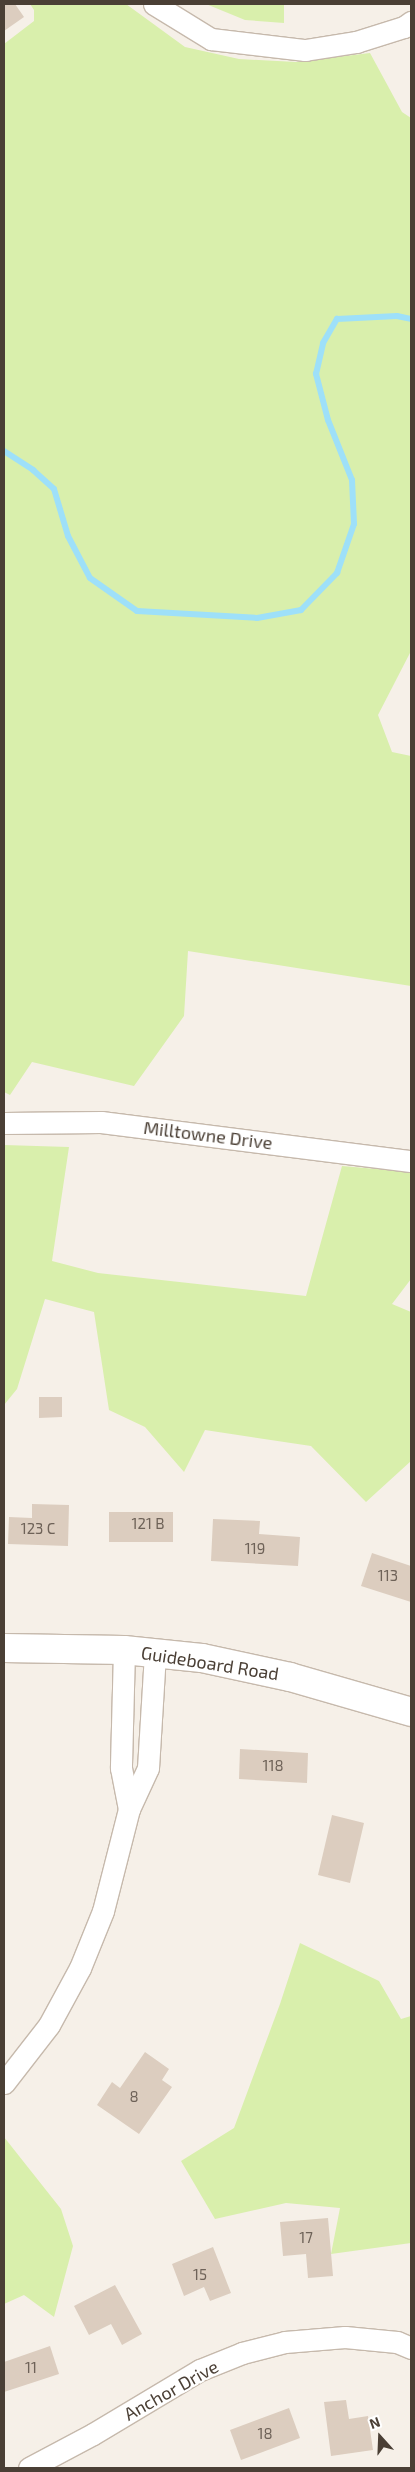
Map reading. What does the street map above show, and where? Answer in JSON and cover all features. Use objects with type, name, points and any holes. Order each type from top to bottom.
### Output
[{"type":"street","points":[[154,4],[211,39],[305,50],[356,42],[404,27],[411,22]]},
{"type":"street","name":"Milltowne Drive","points":[[4,1123],[101,1122],[411,1161]]},
{"type":"street","name":"Guideboard Road","points":[[4,1648],[124,1650],[202,1658],[290,1676],[411,1712]]},
{"type":"street","points":[[124,1650],[121,1768],[129,1809]]},
{"type":"street","points":[[4,2083],[49,2025],[80,1968],[104,1911],[129,1809],[148,1768],[155,1652]]},
{"type":"street","name":"Anchor Drive","points":[[29,2468],[93,2434],[200,2370],[242,2353],[285,2342],[345,2337],[397,2342],[411,2348]]},
{"type":"green space","points":[[30,4],[126,4],[185,47],[239,59],[296,62],[370,53],[402,112],[411,118],[411,651],[378,715],[392,752],[411,756],[411,986],[188,951],[184,1016],[134,1086],[32,1062],[10,1095],[4,1092],[4,44],[34,21],[34,10]]},
{"type":"green space","points":[[206,4],[284,4],[284,23],[245,20]]},
{"type":"green space","points":[[4,1145],[69,1147],[52,1261],[98,1273],[306,1296],[342,1166],[411,1172],[411,1279],[392,1304],[411,1312],[411,1461],[366,1502],[311,1446],[205,1430],[184,1472],[145,1427],[109,1410],[94,1312],[45,1299],[17,1389],[4,1405]]},
{"type":"green space","points":[[300,1943],[379,1981],[401,2019],[411,2016],[411,2243],[331,2254],[340,2208],[286,2203],[215,2219],[181,2161],[234,2128],[280,2004]]},
{"type":"green space","points":[[4,2137],[61,2209],[73,2246],[54,2317],[24,2295],[4,2304]]},
{"type":"building","points":[[4,4],[15,4],[24,17],[4,31]]},
{"type":"building","points":[[39,1397],[62,1397],[62,1417],[39,1418]]},
{"type":"building","points":[[32,1504],[69,1505],[68,1546],[8,1544],[9,1517],[32,1518]]},
{"type":"building","points":[[109,1512],[173,1512],[173,1542],[109,1542]]},
{"type":"building","points":[[213,1519],[260,1521],[259,1534],[300,1537],[298,1566],[211,1561]]},
{"type":"building","points":[[372,1553],[411,1566],[411,1602],[361,1586]]},
{"type":"building","points":[[240,1749],[308,1753],[307,1783],[239,1779]]},
{"type":"building","points":[[332,1815],[364,1823],[350,1883],[318,1875]]},
{"type":"building","points":[[145,2052],[169,2069],[162,2080],[172,2087],[139,2134],[97,2105],[112,2082],[120,2088]]},
{"type":"building","points":[[328,2218],[333,2276],[308,2278],[306,2254],[283,2256],[280,2222]]},
{"type":"building","points":[[213,2247],[231,2293],[210,2301],[204,2287],[184,2296],[172,2264]]},
{"type":"building","points":[[115,2285],[142,2334],[122,2345],[111,2324],[89,2335],[74,2306]]},
{"type":"building","points":[[50,2346],[59,2374],[4,2392],[4,2362]]},
{"type":"building","points":[[346,2400],[349,2419],[368,2416],[373,2450],[331,2456],[324,2402]]},
{"type":"building","points":[[289,2408],[300,2438],[241,2460],[230,2430]]},
{"type":"waterway","points":[[4,451],[33,470],[54,489],[68,536],[90,578],[137,611],[257,618],[301,610],[337,573],[354,524],[352,480],[328,420],[316,374],[323,343],[337,319],[397,316],[411,319]]}]
